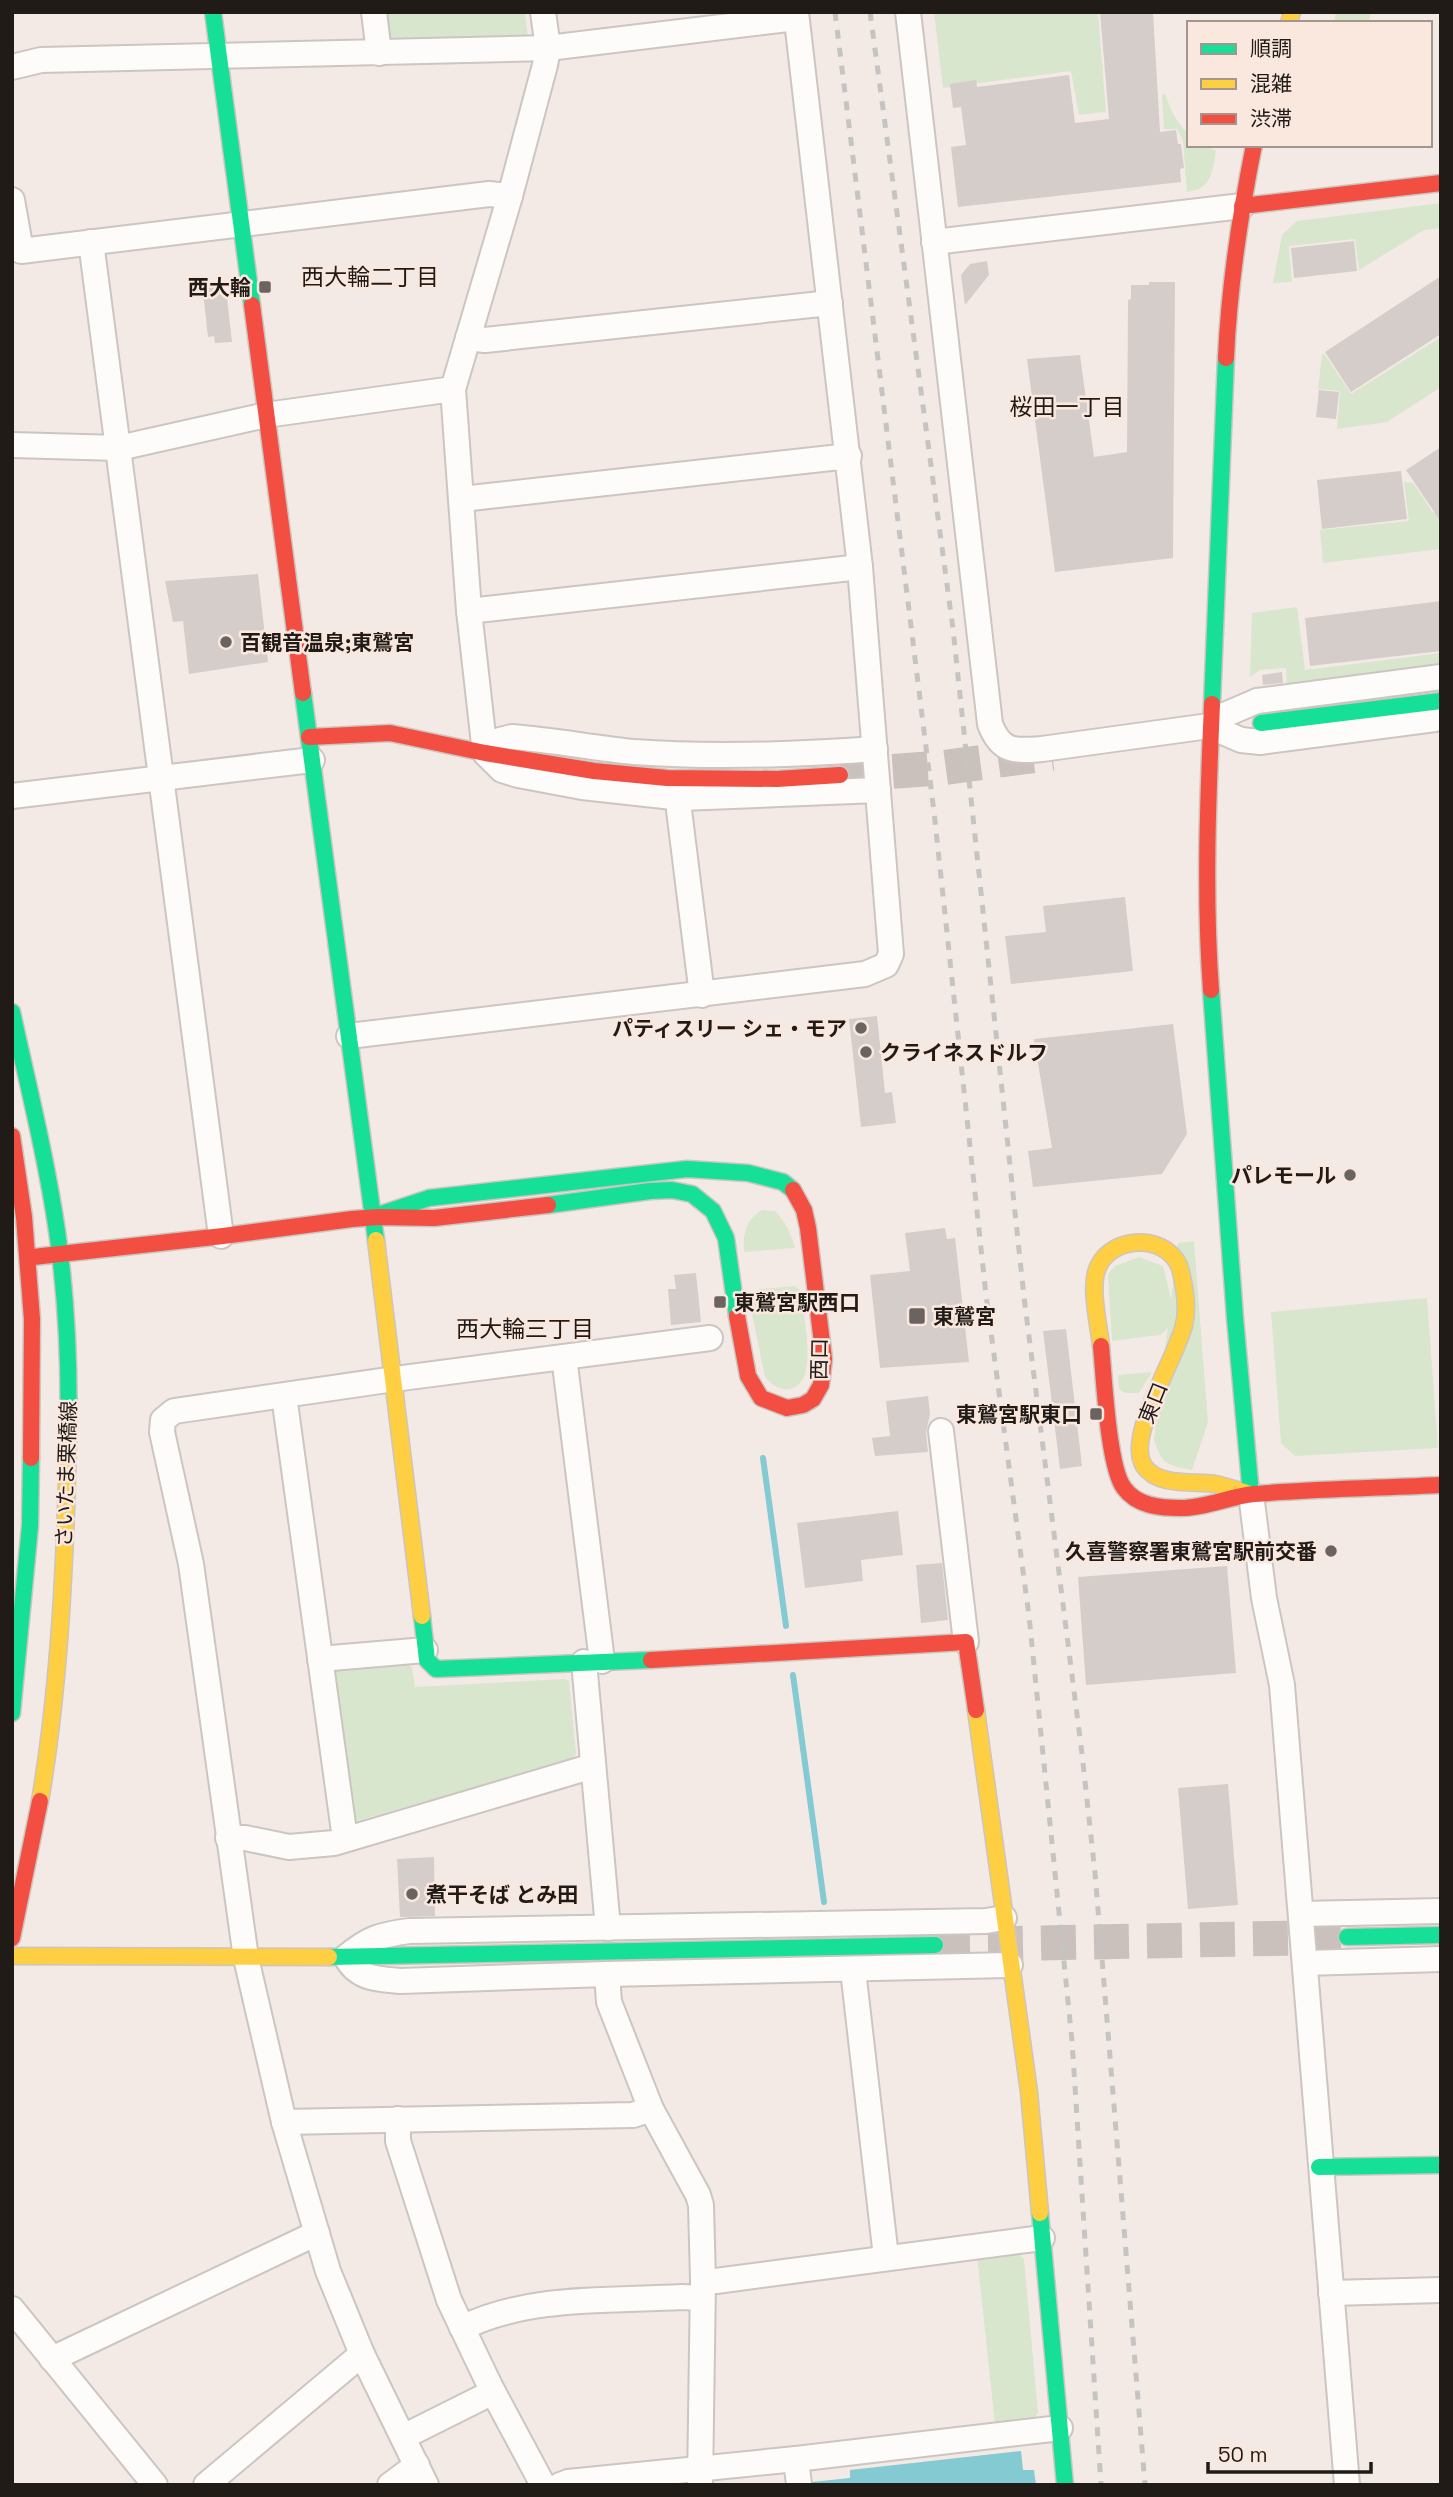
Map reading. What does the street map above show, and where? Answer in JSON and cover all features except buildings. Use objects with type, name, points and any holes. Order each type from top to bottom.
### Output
[{"type":"street","points":[[213,12],[394,1379],[425,1650],[431,1665],[443,1670],[801,1653],[966,1642]]},
{"type":"street","points":[[374,12],[379,53]]},
{"type":"street","points":[[543,12],[548,48],[510,196],[453,389],[469,611],[485,753],[502,770],[518,775],[582,788],[682,798],[878,790]]},
{"type":"street","points":[[908,12],[990,724],[994,734],[1007,747],[1016,751],[1209,726],[1222,716],[1257,701],[1441,677]]},
{"type":"street","points":[[12,67],[41,60],[548,48],[796,15],[849,456],[891,954],[886,965],[865,974],[349,1036]]},
{"type":"street","points":[[1254,147],[1242,206],[1228,317],[1209,726],[1209,962],[1251,1494],[1264,1598],[1282,1685],[1347,2485]]},
{"type":"street","points":[[934,242],[1441,183]]},
{"type":"street","points":[[12,200],[21,251],[489,194],[510,196]]},
{"type":"street","points":[[91,242],[221,1236]]},
{"type":"street","points":[[468,338],[485,340],[831,303]]},
{"type":"street","points":[[12,445],[118,447],[266,415],[453,389]]},
{"type":"street","points":[[462,499],[849,456]]},
{"type":"street","points":[[469,611],[860,567]]},
{"type":"street","points":[[1261,723],[1441,701]]},
{"type":"street","points":[[1209,726],[1241,740],[1260,742],[1441,718]]},
{"type":"street","points":[[12,796],[161,778],[390,733],[485,753],[594,771],[667,778],[777,779],[840,775]]},
{"type":"street","points":[[485,753],[500,740],[512,737],[590,747],[690,755],[768,756],[875,749]]},
{"type":"street","points":[[682,798],[679,810],[702,995]]},
{"type":"street","name":"さいたま栗橋線","points":[[12,1012],[60,1253],[65,1303],[69,1427],[60,1627],[49,1734],[37,1824],[12,1938]]},
{"type":"street","name":"さいたま栗橋線","points":[[12,1136],[20,1259],[32,1319],[30,1526],[12,1713]]},
{"type":"street","name":"西口","points":[[687,1170],[748,1173],[783,1182],[798,1197],[808,1228],[824,1359],[819,1390],[812,1400],[786,1409],[763,1401],[754,1390],[746,1373],[741,1351],[734,1279],[719,1220],[712,1207],[692,1194],[665,1191],[431,1218],[372,1217],[429,1198],[687,1170]]},
{"type":"street","points":[[20,1259],[372,1217]]},
{"type":"street","name":"東口","points":[[1137,1242],[1165,1249],[1180,1266],[1182,1275],[1185,1320],[1141,1434],[1139,1452],[1144,1464],[1159,1479],[1187,1484],[1212,1484],[1251,1494],[1199,1507],[1179,1508],[1145,1504],[1135,1500],[1122,1486],[1113,1457],[1094,1280],[1100,1258],[1116,1246],[1137,1242]]},
{"type":"street","points":[[390,2485],[422,2475],[362,2354],[328,2271],[284,2122],[246,1958],[191,1564],[162,1432],[163,1420],[174,1411],[710,1338]]},
{"type":"street","points":[[564,1357],[593,1661],[593,1766],[608,1928]]},
{"type":"street","points":[[284,1396],[345,1839]]},
{"type":"street","points":[[941,1431],[966,1642],[1029,2092],[1065,2485]]},
{"type":"street","points":[[1251,1494],[1441,1485]]},
{"type":"street","points":[[320,1659],[425,1650]]},
{"type":"street","points":[[228,1838],[305,1847],[345,1839],[593,1766]]},
{"type":"street","points":[[1301,1914],[1441,1911]]},
{"type":"street","points":[[346,1957],[364,1942],[386,1934],[409,1931],[973,1921],[1004,1918]]},
{"type":"street","points":[[1347,1937],[1441,1935]]},
{"type":"street","points":[[12,1956],[346,1957],[935,1945]]},
{"type":"street","points":[[346,1957],[358,1974],[400,1981],[1010,1965]]},
{"type":"street","points":[[1305,1963],[1441,1959]]},
{"type":"street","points":[[853,1970],[886,2257]]},
{"type":"street","points":[[607,1974],[610,2002],[651,2109],[701,2205],[699,2477]]},
{"type":"street","points":[[284,2122],[633,2115],[651,2109]]},
{"type":"street","points":[[398,2119],[398,2141],[449,2300],[543,2485]]},
{"type":"street","points":[[1320,2167],[1441,2165]]},
{"type":"street","points":[[52,2358],[317,2233]]},
{"type":"street","points":[[462,2328],[481,2319],[507,2312],[560,2303],[682,2297],[702,2290],[716,2281],[1042,2238]]},
{"type":"street","points":[[1331,2293],[1441,2290]]},
{"type":"street","points":[[12,2309],[155,2485]]},
{"type":"street","points":[[206,2485],[362,2354]]},
{"type":"street","points":[[403,2437],[494,2392]]},
{"type":"street","points":[[560,2485],[568,2482],[699,2477],[796,2459],[1059,2428]]},
{"type":"street","points":[[796,2459],[799,2485]]},
{"type":"green space","points":[[384,12],[525,12],[528,38],[396,44],[387,37]]},
{"type":"green space","points":[[934,12],[1098,12],[1106,112],[1079,115],[1071,71],[943,88]]},
{"type":"green space","points":[[1336,12],[1371,12],[1369,21],[1334,21]]},
{"type":"green space","points":[[1165,94],[1177,121],[1187,132],[1187,147],[1208,147],[1216,151],[1209,178],[1202,187],[1195,190],[1187,192],[1183,141],[1177,129],[1164,129],[1162,95]]},
{"type":"green space","points":[[1441,203],[1441,228],[1424,230],[1359,270],[1355,239],[1289,246],[1292,282],[1273,283],[1282,235],[1297,221]]},
{"type":"green space","points":[[1441,337],[1441,387],[1387,422],[1337,429],[1340,391],[1318,389],[1322,354],[1351,394]]},
{"type":"green space","points":[[1404,482],[1413,483],[1433,513],[1441,508],[1441,549],[1323,563],[1320,530],[1409,521]]},
{"type":"green space","points":[[1297,607],[1305,670],[1441,653],[1441,672],[1287,690],[1286,668],[1260,670],[1250,677],[1252,613]]},
{"type":"green space","points":[[762,1210],[775,1211],[779,1215],[788,1228],[795,1248],[744,1252],[746,1228]]},
{"type":"green space","points":[[1194,1241],[1208,1423],[1192,1470],[1177,1467],[1163,1459],[1154,1439],[1178,1243]]},
{"type":"green space","points":[[1139,1257],[1163,1266],[1170,1293],[1170,1321],[1167,1329],[1160,1335],[1112,1341],[1108,1274],[1115,1266]]},
{"type":"green space","points":[[795,1286],[800,1290],[806,1328],[807,1359],[801,1382],[793,1388],[781,1389],[765,1377],[750,1304],[753,1293],[758,1289]]},
{"type":"green space","points":[[1427,1298],[1438,1448],[1295,1456],[1281,1443],[1271,1312]]},
{"type":"green space","points":[[1152,1372],[1139,1393],[1125,1393],[1119,1389],[1118,1375]]},
{"type":"green space","points":[[404,1660],[412,1668],[415,1687],[564,1679],[569,1681],[576,1754],[573,1759],[353,1822],[332,1677],[340,1665]]},
{"type":"green space","points":[[1015,2250],[1024,2259],[1038,2413],[1032,2421],[995,2425],[977,2255]]},
{"type":"water","points":[[1021,2451],[1023,2470],[1034,2470],[1036,2485],[812,2485],[812,2482],[850,2478],[850,2470]]},
{"type":"waterway","points":[[763,1458],[786,1626]]},
{"type":"waterway","points":[[793,1675],[824,1902]]},
{"type":"tunnel","points":[[840,775],[941,768],[1052,753]]},
{"type":"tunnel","points":[[935,1945],[1347,1937]]},
{"type":"railway","points":[[835,12],[934,812],[986,1295],[1029,1616],[1072,2041],[1101,2485]]},
{"type":"railway","points":[[870,12],[953,629],[1024,1297],[1082,1754],[1095,1873],[1145,2485]]},
{"type":"traffic: fast","points":[[213,12],[252,305]]},
{"type":"traffic: fast","points":[[1212,704],[1226,358]]},
{"type":"traffic: fast","points":[[303,693],[376,1240]]},
{"type":"traffic: fast","points":[[1261,723],[1441,701]]},
{"type":"traffic: fast","points":[[1211,990],[1251,1494]]},
{"type":"traffic: fast","points":[[12,1012],[48,1176],[57,1231],[67,1337],[68,1443]]},
{"type":"traffic: fast","points":[[372,1217],[429,1198],[687,1169],[748,1173],[783,1182],[793,1190]]},
{"type":"traffic: fast","points":[[548,1205],[650,1191],[672,1190],[692,1194],[713,1211],[726,1238],[737,1316]]},
{"type":"traffic: fast","points":[[12,1713],[30,1526],[31,1458]]},
{"type":"traffic: fast","points":[[422,1616],[427,1660],[436,1669],[651,1660]]},
{"type":"traffic: fast","points":[[1347,1937],[1441,1935]]},
{"type":"traffic: fast","points":[[329,1957],[935,1945]]},
{"type":"traffic: fast","points":[[1319,2167],[1441,2165]]},
{"type":"traffic: fast","points":[[1040,2213],[1065,2485]]},
{"type":"traffic: slow","points":[[1290,21],[1292,12]]},
{"type":"traffic: slow","points":[[376,1240],[422,1616]]},
{"type":"traffic: slow","points":[[1101,1346],[1094,1285],[1098,1267],[1116,1248],[1128,1244],[1142,1242],[1166,1250],[1175,1259],[1181,1272],[1186,1299],[1185,1319],[1179,1340],[1146,1418],[1140,1453],[1144,1466],[1150,1473],[1167,1480],[1215,1484],[1251,1494]]},
{"type":"traffic: slow","points":[[40,1801],[60,1622],[68,1443]]},
{"type":"traffic: slow","points":[[976,1710],[1029,2092],[1040,2213]]},
{"type":"traffic: slow","points":[[12,1956],[329,1957]]},
{"type":"traffic: jam","points":[[1226,358],[1236,251],[1254,147]]},
{"type":"traffic: jam","points":[[1242,206],[1441,183]]},
{"type":"traffic: jam","points":[[252,305],[303,693]]},
{"type":"traffic: jam","points":[[1211,990],[1207,883],[1212,704]]},
{"type":"traffic: jam","points":[[309,737],[390,733],[485,753],[594,771],[667,778],[777,779],[840,775]]},
{"type":"traffic: jam","points":[[12,1136],[24,1217],[32,1319],[31,1458]]},
{"type":"traffic: jam","points":[[737,1316],[748,1376],[761,1398],[787,1408],[803,1405],[813,1399],[821,1385],[824,1359],[808,1228],[804,1210],[793,1190]]},
{"type":"traffic: jam","points":[[33,1257],[352,1219],[434,1218],[548,1205]]},
{"type":"traffic: jam","points":[[1101,1346],[1114,1461],[1124,1488],[1142,1502],[1181,1508],[1254,1494],[1441,1485]]},
{"type":"traffic: jam","points":[[651,1660],[966,1642],[976,1710]]},
{"type":"traffic: jam","points":[[12,1938],[40,1801]]},
{"type":"place","name":"西大輪","points":[[265,287]]},
{"type":"place","name":"百観音温泉;東鷲宮","points":[[226,642]]},
{"type":"place","name":"パティスリー シェ・モア","points":[[861,1028]]},
{"type":"place","name":"クライネスドルフ","points":[[866,1052]]},
{"type":"place","name":"パレモール","points":[[1350,1175]]},
{"type":"place","name":"東鷲宮駅西口","points":[[720,1302]]},
{"type":"place","name":"東鷲宮","points":[[917,1316]]},
{"type":"place","name":"東鷲宮駅東口","points":[[1096,1414]]},
{"type":"place","name":"久喜警察署東鷲宮駅前交番","points":[[1331,1551]]},
{"type":"place","name":"煮干そば とみ田","points":[[412,1894]]},
{"type":"district","name":"西大輪二丁目","points":[[370,277]]},
{"type":"district","name":"桜田一丁目","points":[[1067,407]]},
{"type":"district","name":"西大輪三丁目","points":[[525,1329]]}]
